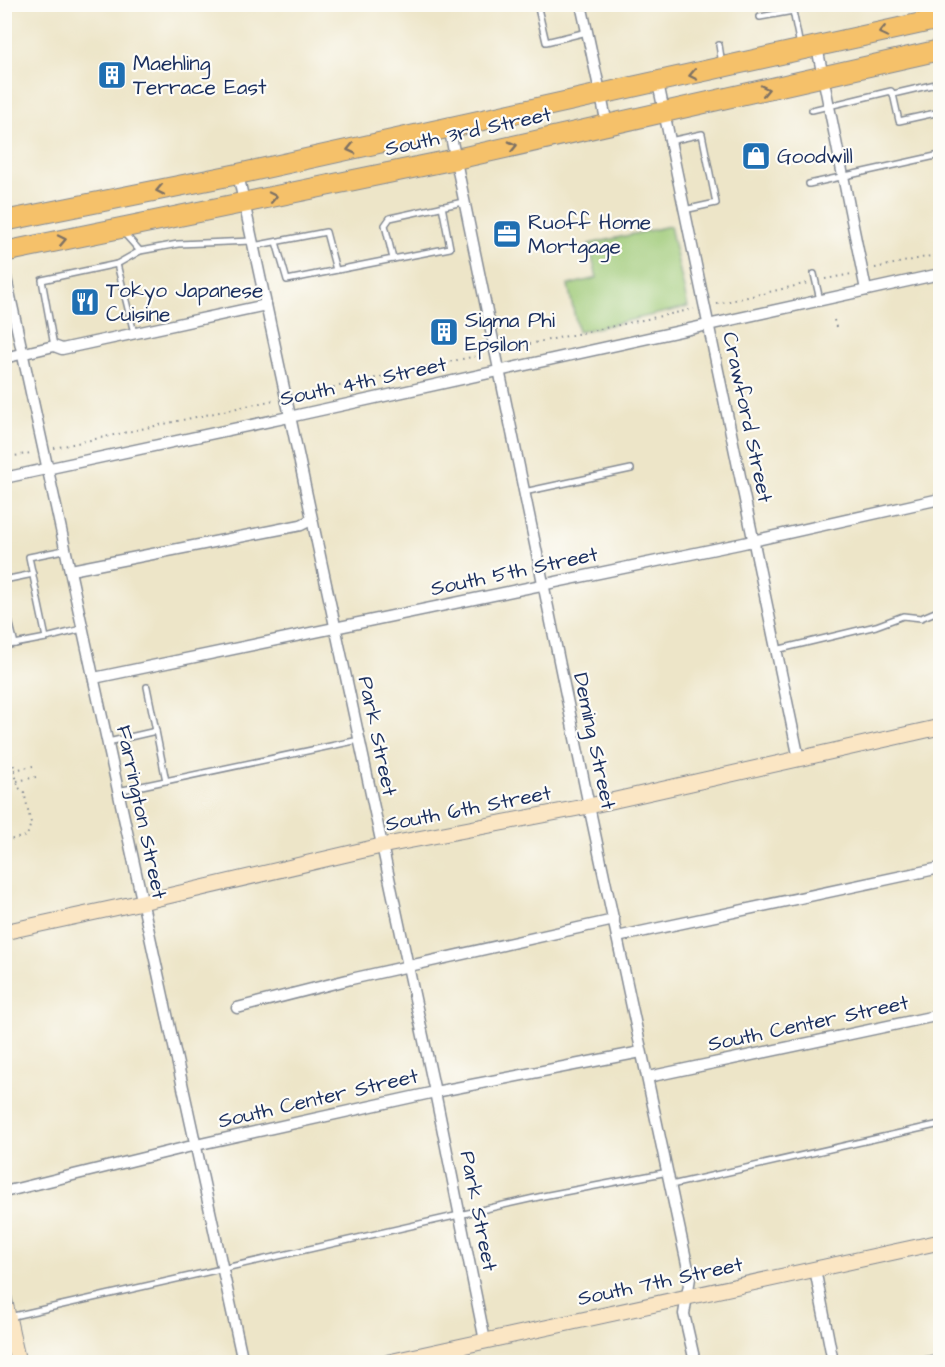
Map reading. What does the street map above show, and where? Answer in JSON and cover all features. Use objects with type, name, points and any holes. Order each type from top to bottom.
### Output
[{"type":"highway","name":"South 3rd Street","points":[[4,221],[238,174],[723,69],[809,49],[935,15]]},
{"type":"highway","name":"South 3rd Street","points":[[4,252],[456,159],[940,50]]},
{"type":"street","points":[[581,4],[607,124]]},
{"type":"street","points":[[809,49],[823,78],[866,290]]},
{"type":"street","name":"Crawford Street","points":[[658,83],[798,759]]},
{"type":"street","name":"Deming Street","points":[[449,127],[589,806],[690,1278],[684,1314],[694,1362]]},
{"type":"street","name":"Park Street","points":[[238,174],[435,1092],[485,1341]]},
{"type":"street","name":"Farrington Street","points":[[4,269],[243,1362]]},
{"type":"street","name":"South 4th Street","points":[[4,478],[940,274]]},
{"type":"street","points":[[4,358],[54,346],[62,349],[266,305]]},
{"type":"street","name":"South 5th Street","points":[[94,678],[543,585],[940,499]]},
{"type":"street","points":[[71,570],[301,525],[311,520]]},
{"type":"street","name":"South 6th Street","points":[[4,932],[381,846],[589,806],[940,728]]},
{"type":"street","points":[[617,937],[940,868]]},
{"type":"street","points":[[237,1008],[614,920]]},
{"type":"street","name":"South Center Street","points":[[648,1077],[940,1015]]},
{"type":"street","name":"South Center Street","points":[[4,1192],[196,1145],[435,1092],[641,1052]]},
{"type":"street","name":"South 7th Street","points":[[389,1362],[421,1359],[485,1341],[940,1242]]},
{"type":"street","points":[[815,1269],[833,1362]]},
{"type":"street","points":[[4,1299],[6,1317],[18,1362]]},
{"type":"lane","points":[[537,4],[546,42],[587,32]]},
{"type":"lane","points":[[760,17],[793,11],[809,49]]},
{"type":"lane","points":[[719,45],[723,69]]},
{"type":"lane","points":[[892,94],[940,83]]},
{"type":"lane","points":[[812,110],[891,91],[899,121],[940,112]]},
{"type":"lane","points":[[670,141],[702,134],[716,203],[684,210]]},
{"type":"lane","points":[[809,184],[940,155]]},
{"type":"lane","points":[[393,259],[385,225],[390,218],[463,202]]},
{"type":"lane","points":[[276,242],[287,280],[450,248],[442,206]]},
{"type":"lane","points":[[120,229],[140,251]]},
{"type":"lane","points":[[54,346],[42,280],[117,264],[140,251],[178,244],[276,242],[326,232],[336,270]]},
{"type":"lane","points":[[117,264],[134,333]]},
{"type":"lane","points":[[814,274],[820,300]]},
{"type":"lane","points":[[524,492],[631,469]]},
{"type":"lane","points":[[46,638],[29,557],[66,549]]},
{"type":"lane","points":[[4,580],[33,574]]},
{"type":"lane","points":[[4,601],[15,644]]},
{"type":"lane","points":[[776,650],[876,626],[903,616],[921,618],[940,610]]},
{"type":"lane","points":[[4,646],[83,629]]},
{"type":"lane","points":[[147,687],[166,781]]},
{"type":"lane","points":[[108,742],[156,731]]},
{"type":"lane","points":[[118,791],[358,740]]},
{"type":"lane","points":[[670,1185],[940,1124]]},
{"type":"lane","points":[[6,1317],[543,1196],[668,1172]]},
{"type":"lane","points":[[914,1362],[940,1357]]},
{"type":"path","points":[[4,458],[940,254]]},
{"type":"path","points":[[834,320],[836,327]]},
{"type":"path","points":[[4,762],[13,762],[18,787],[24,792],[31,823],[27,836],[4,841]]},
{"type":"path","points":[[14,770],[33,766]]},
{"type":"path","points":[[17,781],[36,777]]},
{"type":"green space","points":[[670,226],[688,307],[578,332],[568,285],[597,278],[589,244]]},
{"type":"place","name":"Maehling Terrace East","points":[[112,75]]},
{"type":"place","name":"Goodwill","points":[[756,156]]},
{"type":"place","name":"Ruoff Home Mortgage","points":[[507,234]]},
{"type":"place","name":"Tokyo Japanese Cuisine","points":[[85,302]]},
{"type":"place","name":"Sigma Phi Epsilon","points":[[444,332]]}]
